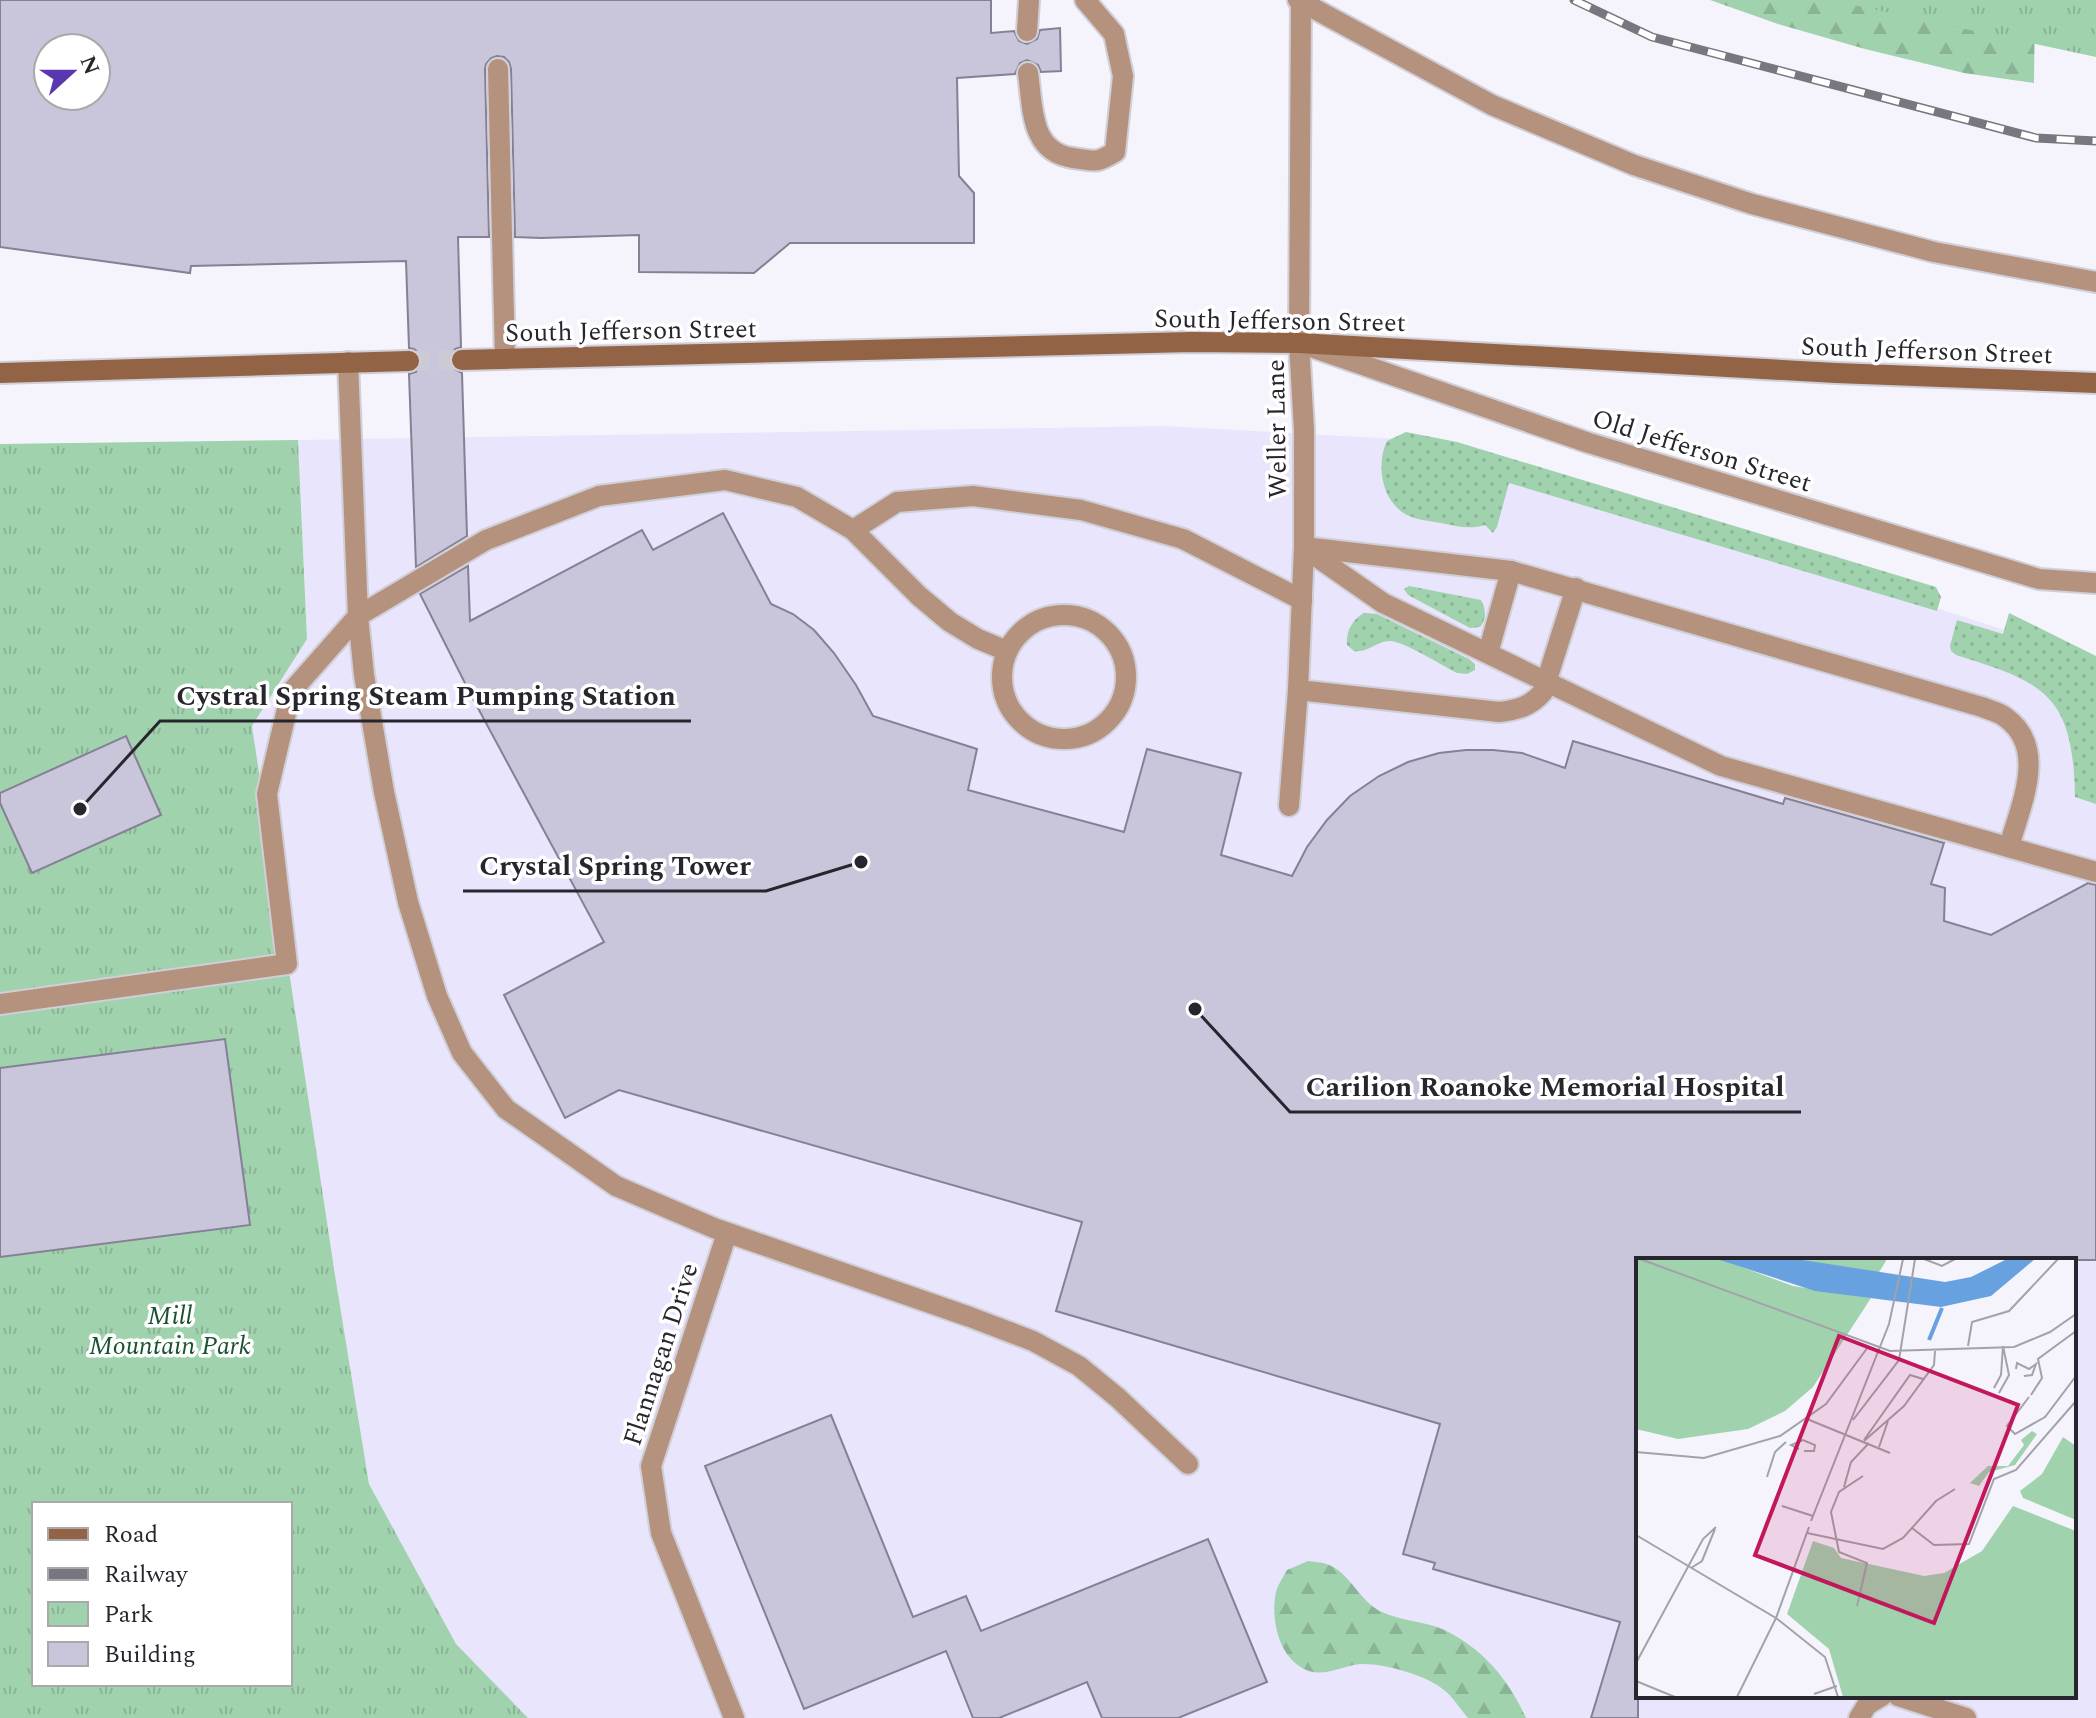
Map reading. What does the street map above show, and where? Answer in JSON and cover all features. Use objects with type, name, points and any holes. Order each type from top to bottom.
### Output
[{"type":"main road","name":"South Jefferson Street","points":[[462,360],[1191,342],[1299,343],[1836,373],[2096,383]]},
{"type":"main road","points":[[0,373],[409,361]]},
{"type":"street","points":[[1027,31],[1029,0]]},
{"type":"street","points":[[1028,73],[1036,133],[1057,156],[1099,162],[1115,152],[1123,76],[1114,34],[1085,0]]},
{"type":"street","points":[[1299,1],[1492,105],[1634,165],[1752,204],[1934,252],[2096,282]]},
{"type":"street","name":"Weller Lane","points":[[1289,806],[1304,547],[1304,430],[1299,343],[1299,1]]},
{"type":"street","points":[[498,69],[505,359]]},
{"type":"street","name":"Old Jefferson Street","points":[[1299,343],[1589,443],[2024,575],[2096,583]]},
{"type":"street","points":[[348,362],[358,616],[364,675],[384,792],[408,902],[437,996],[462,1053],[506,1109],[616,1186],[727,1233],[1033,1341],[1079,1366],[1188,1464]]},
{"type":"street","points":[[0,1004],[287,964],[267,794],[291,692],[358,616],[486,540],[599,496],[725,480],[797,497],[853,530],[919,596],[950,622],[978,639],[1007,651]]},
{"type":"street","points":[[853,530],[897,502],[973,496],[1081,510],[1183,539],[1302,600]]},
{"type":"street","points":[[1304,547],[1511,571],[2005,716],[2021,733],[2029,756],[2029,778],[2009,847]]},
{"type":"street","points":[[1304,547],[1383,603],[1721,766],[2096,872]]},
{"type":"street","points":[[1488,653],[1511,571]]},
{"type":"street","points":[[1298,690],[1499,712],[1525,707],[1543,692],[1576,588]]},
{"type":"street","points":[[1054,615],[1085,618],[1095,622],[1111,636],[1122,655],[1126,675],[1124,696],[1114,714],[1090,733],[1061,739],[1041,735],[1024,725],[1002,691],[1001,670],[1007,651],[1017,634],[1034,621],[1054,615]]},
{"type":"street","name":"Flannagan Drive","points":[[727,1233],[651,1466],[661,1533],[734,1718]]},
{"type":"street","points":[[1859,1718],[1867,1705],[1879,1698]]},
{"type":"street","points":[[1904,1698],[1966,1718]]},
{"type":"shaded area","points":[[1164,426],[1416,440],[2088,657],[2096,662],[2096,1718],[528,1718],[456,1645],[369,1484],[252,726],[307,639],[298,440]]},
{"type":"green space","points":[[1710,0],[2035,0],[2034,83],[1964,73],[1865,49]]},
{"type":"green space","points":[[1830,0],[2096,0],[2096,57]]},
{"type":"green space","points":[[1406,432],[1457,442],[1936,587],[1941,597],[1937,611],[1509,483],[1493,533],[1485,525],[1463,527],[1414,518],[1397,508],[1391,500],[1382,470],[1387,441]]},
{"type":"green space","name":"Mill Mountain Park","points":[[298,440],[307,639],[252,726],[369,1484],[456,1644],[528,1718],[0,1718],[0,444]]},
{"type":"green space","points":[[1409,586],[1481,600],[1484,621],[1480,627],[1470,628],[1408,595],[1404,589]]},
{"type":"green space","points":[[1364,613],[1377,614],[1469,659],[1475,664],[1475,670],[1467,674],[1457,673],[1391,641],[1354,651],[1347,645],[1349,631]]},
{"type":"green space","points":[[2009,613],[2096,656],[2096,804],[2075,797],[2068,736],[2060,715],[2049,699],[2013,675],[1951,651],[1957,620],[2003,634]]},
{"type":"green space","points":[[1308,1561],[1324,1563],[1342,1573],[1367,1601],[1382,1612],[1442,1629],[1470,1645],[1493,1666],[1526,1718],[1468,1718],[1444,1690],[1417,1675],[1394,1668],[1363,1664],[1316,1672],[1299,1666],[1290,1658],[1279,1638],[1274,1603],[1287,1570]]},
{"type":"building","points":[[0,0],[991,0],[991,33],[1014,31],[1019,41],[1027,44],[1037,39],[1040,30],[1060,28],[1061,71],[1041,72],[1038,65],[1027,60],[1020,63],[1015,74],[957,78],[959,176],[974,193],[974,243],[790,243],[754,273],[639,272],[639,235],[515,237],[511,69],[504,57],[491,58],[485,69],[489,237],[458,237],[461,347],[455,349],[449,360],[451,367],[462,373],[467,536],[416,567],[409,374],[416,372],[422,361],[420,354],[409,348],[406,261],[191,266],[190,273],[0,247]]},
{"type":"building","points":[[723,513],[771,604],[793,614],[814,630],[856,685],[873,716],[977,749],[968,790],[1124,832],[1147,749],[1241,773],[1221,855],[1292,876],[1307,847],[1350,796],[1379,776],[1408,762],[1439,753],[1493,750],[1522,753],[1565,768],[1573,741],[1783,804],[1785,798],[1944,843],[1931,884],[1945,888],[1944,921],[1991,935],[2088,883],[2096,885],[2096,1260],[1636,1258],[1638,1718],[1591,1718],[1620,1622],[1433,1569],[1435,1563],[1403,1554],[1440,1424],[1056,1311],[1082,1222],[619,1090],[565,1118],[504,995],[604,942],[420,594],[468,566],[470,621],[642,530],[653,550]]},
{"type":"building","points":[[126,736],[161,815],[32,873],[0,803],[0,793]]},
{"type":"building","points":[[225,1039],[250,1225],[0,1257],[0,1068]]},
{"type":"building","points":[[831,1415],[913,1617],[966,1596],[981,1631],[1208,1539],[1267,1682],[1178,1718],[1102,1718],[1087,1682],[999,1718],[973,1718],[946,1651],[804,1709],[705,1466]]},
{"type":"tunnel","points":[[409,361],[462,360]]},
{"type":"railway","points":[[1574,0],[1652,37],[2036,138],[2096,141]]},
{"type":"place","name":"Cystral Spring Steam Pumping Station","points":[[80,809]]},
{"type":"place","name":"Crystal Spring Tower","points":[[861,862]]},
{"type":"place","name":"Carilion Roanoke Memorial Hospital","points":[[1195,1009]]}]
